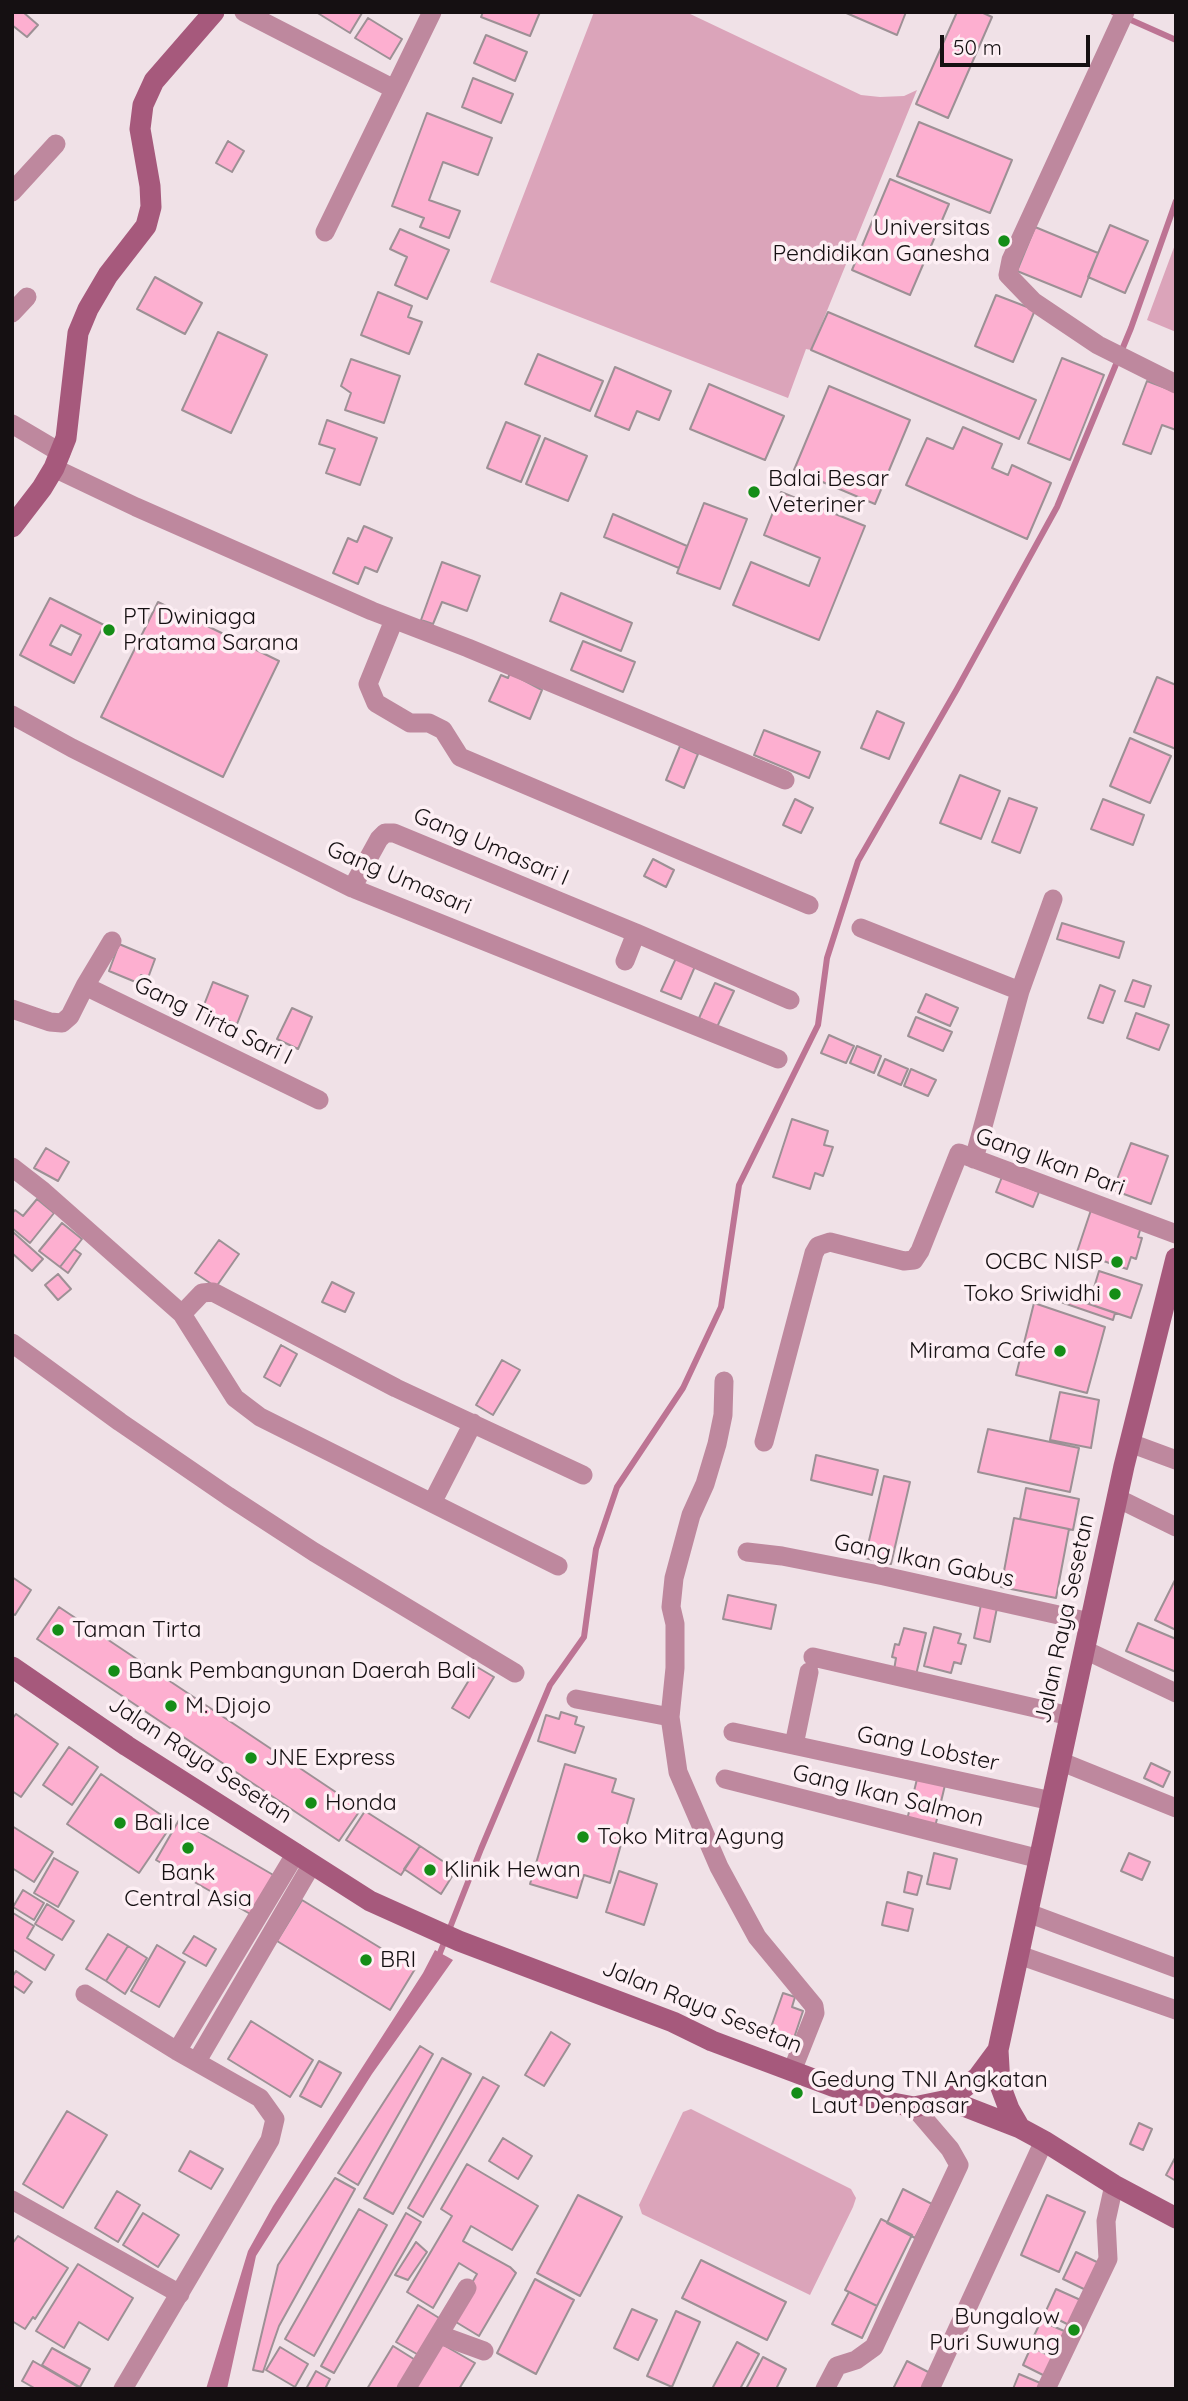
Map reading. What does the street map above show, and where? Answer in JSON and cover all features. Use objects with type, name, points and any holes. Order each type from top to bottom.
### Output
[{"type":"main road","points":[[12,527],[42,488],[50,452],[66,438],[78,333],[88,309],[108,275],[146,226],[151,207],[140,129],[143,106],[154,81],[214,12]]},
{"type":"main road","name":"Jalan Raya Sesetan","points":[[12,1667],[127,1746],[370,1901],[460,1941],[673,2022],[712,2041],[792,2071],[866,2096],[914,2107],[948,2100],[978,2077],[998,2050],[1117,1498],[1176,1258]]},
{"type":"main road","points":[[998,2050],[1000,2085],[1020,2128]]},
{"type":"main road","points":[[948,2100],[1020,2128],[1114,2185],[1176,2218]]},
{"type":"street","points":[[244,12],[394,89]]},
{"type":"street","points":[[326,232],[432,12]]},
{"type":"street","points":[[1125,12],[1011,260],[1008,275],[1034,302],[1098,345],[1176,384]]},
{"type":"street","points":[[12,192],[55,144]]},
{"type":"street","points":[[12,313],[27,297]]},
{"type":"street","points":[[12,424],[50,452],[136,507],[394,620],[468,648],[785,780]]},
{"type":"street","points":[[394,620],[368,684],[376,704],[410,723],[429,723],[443,730],[460,757],[809,905]]},
{"type":"street","name":"Gang Umasari","points":[[12,715],[72,748],[352,888],[778,1059]]},
{"type":"street","name":"Gang Umasari I","points":[[352,888],[379,839],[385,833],[394,833],[790,1000]]},
{"type":"street","points":[[974,1159],[1020,991],[1053,899]]},
{"type":"street","points":[[861,928],[1020,991]]},
{"type":"street","points":[[625,961],[636,933]]},
{"type":"street","points":[[12,1009],[50,1022],[62,1023],[70,1016],[112,941]]},
{"type":"street","name":"Gang Tirta Sari I","points":[[85,986],[318,1100]]},
{"type":"street","name":"Gang Ikan Pari","points":[[764,1442],[790,1335],[818,1246],[830,1242],[904,1261],[914,1260],[959,1153],[1176,1234]]},
{"type":"street","points":[[12,1167],[43,1191],[181,1314],[235,1398],[260,1417],[558,1566]]},
{"type":"street","points":[[181,1314],[202,1293],[213,1292],[396,1388],[583,1475]]},
{"type":"street","points":[[12,1343],[228,1496],[314,1552],[516,1673]]},
{"type":"street","points":[[724,1381],[723,1415],[717,1444],[705,1484],[691,1516],[674,1578],[671,1607],[675,1624],[675,1668],[670,1717],[678,1772],[719,1867],[757,1937],[814,2006],[815,2013],[792,2071]]},
{"type":"street","points":[[432,1503],[473,1423]]},
{"type":"street","points":[[1130,1443],[1176,1460]]},
{"type":"street","points":[[1117,1498],[1176,1527]]},
{"type":"street","name":"Gang Ikan Gabus","points":[[747,1552],[884,1576],[1090,1622]]},
{"type":"street","points":[[1085,1650],[1176,1693]]},
{"type":"street","points":[[794,1745],[811,1664],[1070,1716]]},
{"type":"street","points":[[576,1699],[670,1717]]},
{"type":"street","name":"Gang Lobster","points":[[733,1732],[1052,1801]]},
{"type":"street","points":[[1062,1762],[1176,1808]]},
{"type":"street","name":"Gang Ikan Salmon","points":[[725,1779],[1040,1859]]},
{"type":"street","points":[[177,2051],[304,1859]]},
{"type":"street","points":[[197,2061],[304,1859]]},
{"type":"street","points":[[1027,1913],[1176,1968]]},
{"type":"street","points":[[1018,1955],[1176,2010]]},
{"type":"street","points":[[85,1994],[260,2098],[275,2119],[270,2140],[123,2389]]},
{"type":"street","points":[[825,2389],[837,2366],[856,2360],[874,2347],[959,2165],[950,2149],[914,2107]]},
{"type":"street","points":[[930,2389],[1044,2141]]},
{"type":"street","points":[[1046,2389],[1108,2259],[1106,2221],[1114,2185]]},
{"type":"street","points":[[12,2200],[180,2294]]},
{"type":"street","points":[[406,2389],[467,2288]]},
{"type":"street","points":[[440,2334],[484,2351]]},
{"type":"shaded area","points":[[594,12],[686,12],[861,95],[904,96],[917,90],[811,350],[806,349],[788,398],[490,282]]},
{"type":"shaded area","points":[[1176,242],[1176,332],[1147,320]]},
{"type":"shaded area","points":[[435,1950],[453,1960],[372,2074],[256,2256],[227,2389],[206,2389],[248,2251],[273,2206],[423,1973]]},
{"type":"shaded area","points":[[691,2109],[851,2189],[856,2198],[853,2207],[810,2295],[642,2214],[639,2205],[683,2112]]},
{"type":"building","points":[[12,12],[23,12],[38,25],[27,37],[12,25]]},
{"type":"building","points":[[316,12],[362,12],[362,13],[350,33]]},
{"type":"building","points":[[483,12],[540,12],[530,36],[481,17]]},
{"type":"building","points":[[844,12],[906,12],[897,35]]},
{"type":"building","points":[[957,12],[981,12],[992,17],[948,118],[916,104]]},
{"type":"building","points":[[368,18],[402,39],[390,59],[355,38]]},
{"type":"building","points":[[486,35],[527,52],[515,81],[474,63]]},
{"type":"building","points":[[473,78],[513,94],[501,123],[462,107]]},
{"type":"building","points":[[427,113],[492,138],[478,175],[443,162],[429,200],[460,211],[449,238],[420,227],[424,218],[392,206]]},
{"type":"building","points":[[919,122],[1012,160],[990,213],[897,176]]},
{"type":"building","points":[[228,141],[244,151],[232,172],[216,163]]},
{"type":"building","points":[[890,179],[949,204],[910,295],[852,270]]},
{"type":"building","points":[[1110,225],[1148,241],[1125,293],[1088,277]]},
{"type":"building","points":[[1035,227],[1098,253],[1081,297],[1017,271]]},
{"type":"building","points":[[400,229],[449,250],[427,299],[395,285],[407,257],[390,249]]},
{"type":"building","points":[[155,277],[202,303],[185,334],[137,309]]},
{"type":"building","points":[[378,292],[412,306],[408,317],[422,322],[409,354],[361,335]]},
{"type":"building","points":[[996,295],[1035,310],[1013,362],[975,346]]},
{"type":"building","points":[[828,312],[1036,400],[1019,439],[811,350]]},
{"type":"building","points":[[218,332],[267,355],[231,433],[182,410]]},
{"type":"building","points":[[538,354],[603,381],[590,411],[525,384]]},
{"type":"building","points":[[1062,358],[1104,375],[1070,460],[1028,443]]},
{"type":"building","points":[[351,359],[400,376],[384,423],[345,410],[351,393],[341,386]]},
{"type":"building","points":[[615,367],[671,391],[659,420],[637,411],[629,430],[595,416]]},
{"type":"building","points":[[1147,381],[1176,392],[1176,430],[1162,425],[1151,454],[1123,444]]},
{"type":"building","points":[[709,384],[784,416],[765,460],[690,429]]},
{"type":"building","points":[[829,386],[910,420],[875,504],[794,470]]},
{"type":"building","points":[[327,420],[377,438],[360,485],[326,473],[335,449],[319,444]]},
{"type":"building","points":[[506,422],[540,436],[521,482],[487,468]]},
{"type":"building","points":[[963,427],[1002,444],[992,468],[1008,475],[1012,465],[1051,483],[1027,539],[906,485],[927,438],[953,449]]},
{"type":"building","points":[[545,438],[587,456],[568,501],[526,484]]},
{"type":"building","points":[[781,492],[865,526],[819,640],[733,605],[751,562],[809,586],[820,558],[764,535]]},
{"type":"building","points":[[704,503],[747,519],[720,589],[677,573]]},
{"type":"building","points":[[613,514],[687,546],[679,568],[604,537]]},
{"type":"building","points":[[364,526],[392,538],[377,572],[365,567],[358,584],[333,573],[348,538],[357,542]]},
{"type":"building","points":[[442,562],[480,576],[467,611],[442,602],[433,624],[421,620]]},
{"type":"building","points":[[561,593],[632,623],[621,651],[550,621]]},
{"type":"building","points":[[50,598],[104,625],[74,683],[20,655]],"holes":[[[61,625],[81,635],[71,655],[50,645]]]},
{"type":"building","points":[[158,602],[279,661],[223,777],[101,717]]},
{"type":"building","points":[[583,641],[635,662],[623,692],[571,670]]},
{"type":"building","points":[[510,673],[542,690],[530,719],[489,701],[501,675],[508,678]]},
{"type":"building","points":[[1157,677],[1176,685],[1176,749],[1134,732]]},
{"type":"building","points":[[877,711],[904,723],[889,759],[861,748]]},
{"type":"building","points":[[764,730],[820,752],[809,778],[754,755]]},
{"type":"building","points":[[1130,738],[1171,756],[1150,803],[1110,786]]},
{"type":"building","points":[[680,746],[698,754],[684,788],[666,780]]},
{"type":"building","points":[[960,775],[1000,791],[981,839],[940,823]]},
{"type":"building","points":[[1009,798],[1037,808],[1020,853],[992,842]]},
{"type":"building","points":[[795,799],[813,808],[801,833],[783,825]]},
{"type":"building","points":[[1103,799],[1144,815],[1133,845],[1091,829]]},
{"type":"building","points":[[653,859],[674,870],[666,887],[644,876]]},
{"type":"building","points":[[1062,923],[1124,942],[1119,958],[1057,939]]},
{"type":"building","points":[[119,944],[155,959],[148,978],[141,975],[138,983],[109,971]]},
{"type":"building","points":[[677,956],[696,964],[681,999],[661,991]]},
{"type":"building","points":[[1133,980],[1151,986],[1144,1007],[1125,1001]]},
{"type":"building","points":[[213,982],[248,996],[237,1024],[228,1021],[226,1026],[209,1019],[211,1014],[202,1010]]},
{"type":"building","points":[[715,983],[734,991],[717,1027],[699,1018]]},
{"type":"building","points":[[1100,985],[1115,991],[1103,1023],[1088,1018]]},
{"type":"building","points":[[926,994],[958,1008],[950,1026],[918,1012]]},
{"type":"building","points":[[292,1008],[312,1017],[298,1049],[277,1039]]},
{"type":"building","points":[[1136,1013],[1169,1025],[1159,1050],[1127,1038]]},
{"type":"building","points":[[916,1017],[952,1032],[943,1051],[908,1036]]},
{"type":"building","points":[[829,1035],[854,1046],[846,1063],[821,1053]]},
{"type":"building","points":[[857,1046],[881,1056],[874,1073],[850,1063]]},
{"type":"building","points":[[885,1059],[908,1069],[901,1085],[878,1075]]},
{"type":"building","points":[[911,1069],[936,1080],[928,1096],[904,1086]]},
{"type":"building","points":[[792,1119],[828,1131],[824,1145],[833,1147],[823,1176],[815,1173],[810,1189],[773,1177]]},
{"type":"building","points":[[1131,1143],[1168,1156],[1151,1204],[1113,1190]]},
{"type":"building","points":[[46,1148],[69,1162],[58,1181],[34,1168]]},
{"type":"building","points":[[1002,1177],[1039,1192],[1033,1207],[996,1192]]},
{"type":"building","points":[[37,1199],[54,1213],[30,1243],[12,1228],[12,1214],[15,1210],[23,1216]]},
{"type":"building","points":[[1091,1210],[1141,1227],[1138,1237],[1142,1238],[1136,1259],[1131,1257],[1127,1269],[1077,1252]]},
{"type":"building","points":[[62,1223],[82,1239],[60,1267],[39,1251]]},
{"type":"building","points":[[12,1231],[43,1259],[32,1271],[12,1253]]},
{"type":"building","points":[[219,1240],[239,1254],[216,1287],[195,1273]]},
{"type":"building","points":[[74,1249],[81,1254],[68,1273],[60,1267]]},
{"type":"building","name":"Toko Sriwidhi","points":[[1099,1271],[1142,1285],[1131,1318],[1089,1304]]},
{"type":"building","points":[[58,1274],[71,1289],[58,1300],[45,1285]]},
{"type":"building","points":[[332,1282],[354,1293],[345,1312],[322,1302]]},
{"type":"building","points":[[1054,1292],[1115,1313],[1113,1320],[1052,1299]]},
{"type":"building","name":"Mirama Cafe","points":[[1034,1303],[1105,1327],[1087,1393],[1016,1375]]},
{"type":"building","points":[[281,1345],[297,1354],[280,1386],[264,1377]]},
{"type":"building","points":[[502,1360],[520,1370],[493,1415],[476,1405]]},
{"type":"building","points":[[1060,1392],[1099,1400],[1091,1448],[1050,1440]]},
{"type":"building","points":[[988,1429],[1079,1448],[1070,1492],[978,1472]]},
{"type":"building","points":[[816,1455],[878,1470],[872,1495],[811,1480]]},
{"type":"building","points":[[884,1476],[910,1482],[891,1564],[865,1558]]},
{"type":"building","points":[[1026,1488],[1079,1499],[1073,1530],[1020,1519]]},
{"type":"building","points":[[1014,1518],[1069,1529],[1056,1598],[1001,1587]]},
{"type":"building","points":[[12,1577],[31,1590],[15,1615],[12,1613]]},
{"type":"building","points":[[1176,1578],[1176,1630],[1155,1620]]},
{"type":"building","points":[[728,1595],[776,1605],[771,1629],[723,1619]]},
{"type":"building","points":[[982,1600],[998,1603],[990,1642],[974,1638]]},
{"type":"building","points":[[59,1607],[361,1809],[339,1841],[37,1639]]},
{"type":"building","points":[[1138,1623],[1176,1639],[1176,1672],[1126,1651]]},
{"type":"building","points":[[934,1627],[961,1634],[958,1643],[966,1645],[961,1664],[954,1662],[951,1673],[924,1666]]},
{"type":"building","points":[[904,1628],[926,1633],[916,1675],[894,1670],[896,1658],[892,1657],[895,1644],[899,1645]]},
{"type":"building","points":[[477,1667],[494,1677],[469,1718],[452,1708]]},
{"type":"building","points":[[561,1712],[577,1717],[575,1724],[584,1727],[575,1753],[538,1741],[546,1715],[559,1719]]},
{"type":"building","points":[[16,1714],[58,1744],[21,1797],[12,1791],[12,1719]]},
{"type":"building","points":[[69,1747],[98,1767],[72,1805],[43,1785]]},
{"type":"building","points":[[1151,1763],[1170,1772],[1163,1787],[1144,1778]]},
{"type":"building","name":"Toko Mitra Agung","points":[[565,1764],[616,1779],[612,1792],[634,1799],[610,1883],[584,1875],[577,1898],[530,1884]]},
{"type":"building","name":"Bali Ice","points":[[101,1774],[173,1823],[139,1873],[67,1824]]},
{"type":"building","points":[[917,1779],[945,1785],[935,1827],[907,1820]]},
{"type":"building","points":[[365,1811],[420,1846],[401,1875],[346,1840]]},
{"type":"building","points":[[179,1820],[275,1876],[252,1915],[156,1860]]},
{"type":"building","points":[[12,1826],[53,1852],[34,1882],[12,1868]]},
{"type":"building","name":"Klinik Hewan","points":[[420,1846],[456,1870],[441,1894],[404,1869]]},
{"type":"building","points":[[934,1853],[957,1859],[950,1889],[927,1884]]},
{"type":"building","points":[[1129,1853],[1150,1862],[1142,1880],[1121,1871]]},
{"type":"building","points":[[54,1858],[78,1872],[58,1907],[34,1893]]},
{"type":"building","points":[[619,1871],[657,1884],[644,1925],[606,1912]]},
{"type":"building","points":[[908,1872],[922,1876],[917,1895],[904,1892]]},
{"type":"building","points":[[23,1890],[44,1903],[34,1920],[13,1907]]},
{"type":"building","points":[[302,1900],[415,1969],[390,2010],[277,1941]]},
{"type":"building","points":[[887,1902],[913,1909],[908,1931],[882,1925]]},
{"type":"building","points":[[47,1904],[74,1921],[62,1940],[35,1924]]},
{"type":"building","points":[[13,1913],[34,1926],[27,1938],[54,1955],[45,1970],[12,1949]]},
{"type":"building","points":[[108,1934],[128,1946],[106,1981],[86,1969]]},
{"type":"building","points":[[194,1936],[216,1949],[206,1966],[183,1953]]},
{"type":"building","points":[[157,1945],[185,1962],[159,2007],[131,1991]]},
{"type":"building","points":[[128,1946],[147,1958],[125,1994],[106,1981]]},
{"type":"building","points":[[16,1971],[32,1982],[24,1993],[12,1985],[12,1977]]},
{"type":"building","points":[[783,1993],[795,1997],[792,2007],[803,2011],[793,2041],[769,2033]]},
{"type":"building","points":[[251,2021],[313,2060],[290,2097],[228,2059]]},
{"type":"building","points":[[551,2032],[570,2044],[544,2086],[525,2075]]},
{"type":"building","points":[[420,2046],[433,2054],[358,2185],[338,2173]]},
{"type":"building","points":[[442,2058],[471,2074],[393,2214],[364,2198]]},
{"type":"building","points":[[319,2061],[341,2073],[321,2107],[300,2096]]},
{"type":"building","points":[[483,2077],[499,2086],[423,2217],[408,2208]]},
{"type":"building","points":[[67,2111],[107,2135],[63,2208],[23,2184]]},
{"type":"building","points":[[1139,2123],[1152,2129],[1143,2150],[1130,2144]]},
{"type":"building","points":[[503,2138],[532,2156],[518,2179],[489,2161]]},
{"type":"building","points":[[190,2151],[223,2169],[211,2189],[179,2171]]},
{"type":"building","points":[[1176,2156],[1176,2181],[1166,2175]]},
{"type":"building","points":[[467,2164],[538,2206],[512,2250],[471,2226],[463,2241],[516,2273],[479,2336],[451,2319],[477,2274],[459,2263],[433,2308],[407,2292],[452,2216],[441,2209]]},
{"type":"building","points":[[335,2178],[355,2189],[279,2326],[263,2372],[253,2370],[278,2265]]},
{"type":"building","points":[[903,2189],[932,2204],[915,2238],[887,2223]]},
{"type":"building","points":[[117,2191],[140,2205],[118,2242],[95,2228]]},
{"type":"building","points":[[578,2195],[622,2217],[580,2296],[537,2273]]},
{"type":"building","points":[[1047,2195],[1085,2212],[1059,2272],[1021,2255]]},
{"type":"building","points":[[359,2209],[387,2225],[314,2356],[285,2339]]},
{"type":"building","points":[[143,2213],[179,2235],[158,2267],[123,2245]]},
{"type":"building","points":[[406,2213],[421,2222],[334,2373],[321,2366]]},
{"type":"building","points":[[881,2219],[912,2235],[877,2306],[845,2290]]},
{"type":"building","points":[[18,2236],[68,2268],[35,2319],[33,2317],[25,2329],[12,2321],[12,2244]]},
{"type":"building","points":[[416,2242],[427,2252],[408,2280],[395,2275]]},
{"type":"building","points":[[1076,2252],[1101,2264],[1088,2291],[1063,2279]]},
{"type":"building","points":[[701,2260],[786,2302],[767,2340],[682,2298]]},
{"type":"building","points":[[78,2264],[133,2298],[108,2340],[79,2322],[64,2348],[36,2331]]},
{"type":"building","points":[[535,2279],[574,2300],[536,2374],[497,2353]]},
{"type":"building","points":[[1056,2289],[1085,2302],[1073,2327],[1045,2313]]},
{"type":"building","points":[[849,2292],[877,2306],[862,2338],[832,2324]]},
{"type":"building","points":[[418,2305],[444,2321],[422,2357],[396,2342]]},
{"type":"building","points":[[632,2309],[657,2320],[638,2360],[614,2348]]},
{"type":"building","points":[[676,2311],[700,2322],[672,2387],[647,2376]]},
{"type":"building","points":[[1041,2321],[1071,2334],[1061,2356],[1031,2342]]},
{"type":"building","points":[[737,2342],[759,2354],[740,2389],[712,2389]]},
{"type":"building","points":[[440,2343],[475,2363],[459,2389],[413,2389]]},
{"type":"building","points":[[393,2346],[417,2361],[400,2389],[367,2389]]},
{"type":"building","points":[[280,2347],[308,2364],[295,2387],[266,2370]]},
{"type":"building","points":[[1031,2347],[1057,2359],[1049,2378],[1023,2365]]},
{"type":"building","points":[[52,2348],[90,2369],[80,2387],[42,2365]]},
{"type":"building","points":[[763,2357],[786,2369],[776,2389],[746,2389]]},
{"type":"building","points":[[33,2361],[78,2387],[77,2389],[36,2389],[22,2381]]},
{"type":"building","points":[[907,2361],[932,2374],[924,2389],[893,2389]]},
{"type":"building","points":[[316,2371],[330,2379],[325,2389],[306,2389]]},
{"type":"building","points":[[1019,2374],[1045,2385],[1043,2389],[1013,2389]]},
{"type":"waterway","points":[[1113,12],[1176,40]]},
{"type":"waterway","points":[[438,1958],[550,1685],[584,1637],[596,1549],[617,1487],[683,1388],[721,1307],[739,1185],[818,1025],[827,958],[858,861],[1057,507],[1131,328],[1176,201]]},
{"type":"place","name":"Universitas Pendidikan Ganesha","points":[[1004,241]]},
{"type":"place","name":"Balai Besar Veteriner","points":[[754,492]]},
{"type":"place","name":"PT Dwiniaga Pratama Sarana","points":[[109,630]]},
{"type":"place","name":"OCBC NISP","points":[[1117,1262]]},
{"type":"place","name":"Toko Sriwidhi","points":[[1115,1294]]},
{"type":"place","name":"Mirama Cafe","points":[[1060,1351]]},
{"type":"place","name":"Taman Tirta","points":[[58,1630]]},
{"type":"place","name":"Bank Pembangunan Daerah Bali","points":[[114,1671]]},
{"type":"place","name":"M. Djojo","points":[[171,1706]]},
{"type":"place","name":"JNE Express","points":[[251,1758]]},
{"type":"place","name":"Honda","points":[[311,1803]]},
{"type":"place","name":"Bali Ice","points":[[120,1823]]},
{"type":"place","name":"Toko Mitra Agung","points":[[583,1837]]},
{"type":"place","name":"Bank Central Asia","points":[[188,1848]]},
{"type":"place","name":"Klinik Hewan","points":[[430,1870]]},
{"type":"place","name":"BRI","points":[[366,1960]]},
{"type":"place","name":"Gedung TNI Angkatan Laut Denpasar","points":[[797,2093]]},
{"type":"place","name":"Bungalow Puri Suwung","points":[[1074,2330]]}]
